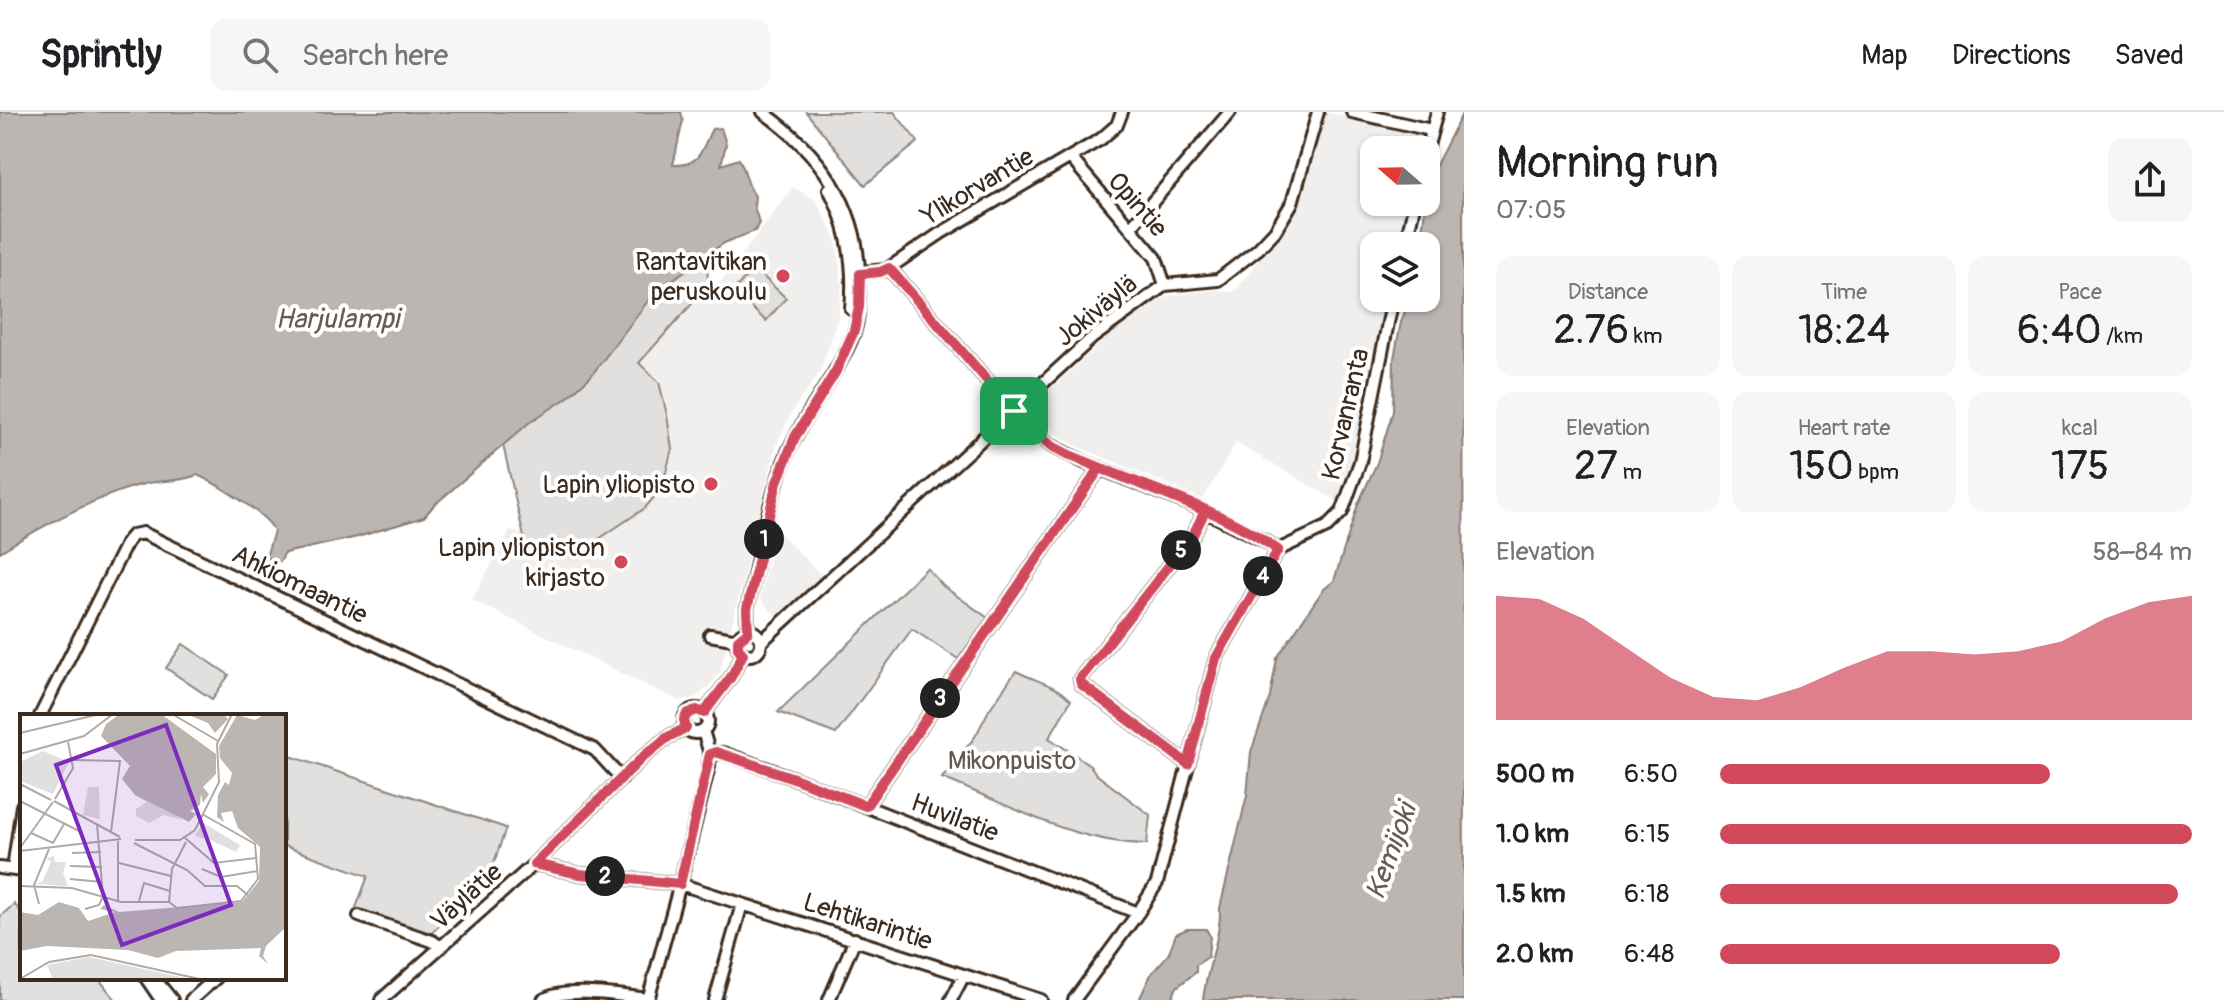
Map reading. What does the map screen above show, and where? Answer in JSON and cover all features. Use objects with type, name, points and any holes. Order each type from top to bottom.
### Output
[{"type":"street","points":[[748,632],[747,609],[782,467],[795,437],[830,382],[843,354],[856,274],[851,220],[842,198],[815,156],[763,112]]},
{"type":"street","name":"Ylikorvantie","points":[[889,268],[932,238],[1107,136],[1117,125],[1122,112]]},
{"type":"street","points":[[1130,228],[1230,112]]},
{"type":"street","name":"Jokiväylä","points":[[761,642],[1092,338],[1165,285],[1218,280],[1248,258],[1275,231],[1292,203],[1318,112]]},
{"type":"street","points":[[1352,112],[1431,130]]},
{"type":"street","points":[[1430,136],[1437,112]]},
{"type":"street","name":"Opintie","points":[[1070,157],[1156,258],[1165,285]]},
{"type":"street","points":[[856,274],[889,268],[1014,411],[1050,445],[1205,511],[1278,550],[1216,658],[1157,883],[1074,1000]]},
{"type":"street","name":"Korvanranta","points":[[1278,550],[1327,527],[1342,512],[1360,462],[1390,312]]},
{"type":"street","points":[[866,806],[1100,468]]},
{"type":"street","points":[[1188,764],[1081,684],[1080,679],[1193,535],[1205,511]]},
{"type":"street","name":"Ahkiomaantie","points":[[41,714],[127,542],[133,535],[143,533],[595,750],[622,779]]},
{"type":"street","points":[[710,635],[738,640],[748,632]]},
{"type":"street","points":[[738,640],[738,648],[743,654],[757,652],[761,642],[758,635],[748,632]]},
{"type":"street","points":[[704,713],[731,677],[743,654]]},
{"type":"street","points":[[543,1000],[573,993],[648,1000],[680,884],[710,754],[703,731],[707,720],[704,713],[697,710],[687,714],[684,720],[686,728],[691,733],[703,731]]},
{"type":"street","name":"Väylätie","points":[[388,998],[656,747],[686,728]]},
{"type":"street","name":"Huvilatie","points":[[710,754],[723,753],[866,806],[1138,913]]},
{"type":"street","points":[[0,868],[17,870],[20,832]]},
{"type":"street","name":"Lehtikarintie","points":[[534,864],[580,874],[680,884],[1041,1000]]},
{"type":"street","points":[[715,1000],[742,904]]},
{"type":"street","points":[[359,916],[432,941],[441,947]]},
{"type":"street","points":[[829,1000],[855,939]]},
{"type":"street","points":[[951,1000],[964,975]]},
{"type":"street","points":[[147,980],[161,1000]]},
{"type":"street","points":[[156,980],[172,1000]]},
{"type":"street","points":[[191,1000],[214,980]]},
{"type":"shaded area","points":[[1325,112],[1426,134],[1360,136],[1360,216],[1408,216],[1405,232],[1360,232],[1360,312],[1387,312],[1354,469],[1341,503],[1236,443],[1203,499],[1068,442],[1052,431],[1031,407],[1138,309],[1172,295],[1216,290],[1234,292],[1299,208]]},
{"type":"shaded area","name":"Lapin yliopisto","points":[[793,187],[816,200],[836,239],[842,285],[838,318],[820,372],[791,413],[776,446],[720,672],[696,697],[679,701],[472,600],[510,530],[572,553],[632,364],[705,279],[720,283]]},
{"type":"shaded area","points":[[776,529],[824,578],[780,620],[760,599]]},
{"type":"green space","points":[[806,112],[894,112],[918,142],[865,185]]},
{"type":"green space","points":[[289,143],[724,243],[706,255],[709,291],[698,297],[639,363],[659,382],[672,449],[661,489],[645,508],[575,559],[552,549],[546,552],[526,546],[503,445],[424,517],[357,537],[284,553]]},
{"type":"green space","points":[[754,268],[786,298],[766,321],[733,291]]},
{"type":"green space","points":[[927,568],[943,586],[988,618],[958,659],[912,629],[836,734],[778,712]]},
{"type":"green space","points":[[183,644],[229,675],[212,699],[166,668]]},
{"type":"green space","name":"Mikonpuisto","points":[[1016,671],[1052,687],[1071,700],[1049,738],[1090,765],[1096,774],[1150,815],[1147,844],[1120,842],[1068,830],[942,778],[975,737]]},
{"type":"green space","points":[[286,755],[506,828],[488,880],[426,938],[354,913],[368,876],[286,847]]},
{"type":"green space","points":[[14,904],[20,911],[20,980],[100,980],[116,1000],[0,1000],[0,917]]},
{"type":"water","name":"Harjulampi","points":[[0,112],[681,112],[683,120],[673,165],[690,163],[699,155],[712,129],[721,128],[726,144],[721,165],[739,159],[755,196],[754,206],[759,223],[755,231],[724,243],[654,293],[591,376],[567,398],[530,422],[424,517],[357,537],[284,553],[277,563],[266,557],[274,531],[263,517],[197,475],[148,483],[111,494],[52,522],[0,552]]},
{"type":"water","name":"Kemijoki","points":[[1463,112],[1464,1000],[1203,1000],[1220,908],[1247,795],[1251,752],[1270,697],[1277,658],[1323,590],[1334,581],[1358,504],[1377,463],[1393,411],[1394,358],[1405,312],[1440,312],[1440,232],[1422,232],[1424,216],[1440,216],[1440,157]]},
{"type":"water","points":[[1187,929],[1206,929],[1210,936],[1208,957],[1196,965],[1196,972],[1177,987],[1171,1000],[1139,1000],[1151,974],[1168,955],[1176,934]]},
{"type":"place","name":"Rantavitikan peruskoulu","points":[[783,276]]},
{"type":"place","name":"Lapin yliopisto","points":[[711,484]]},
{"type":"place","name":"Lapin yliopiston kirjasto","points":[[621,562]]},
{"type":"route","points":[[1014,411],[919,298],[889,268],[860,274],[859,307],[854,331],[836,371],[795,437],[777,482],[747,609],[748,632],[738,640],[738,648],[743,654],[731,677],[704,713],[693,710],[687,714],[684,720],[686,728],[668,737],[643,757],[534,864],[580,874],[680,884],[710,754],[716,752],[866,806],[1100,468],[1194,506],[1265,541],[1278,550],[1216,658],[1188,764],[1081,684],[1080,679],[1193,535],[1205,511],[1194,506],[1069,455],[1050,445],[1014,411]]}]
